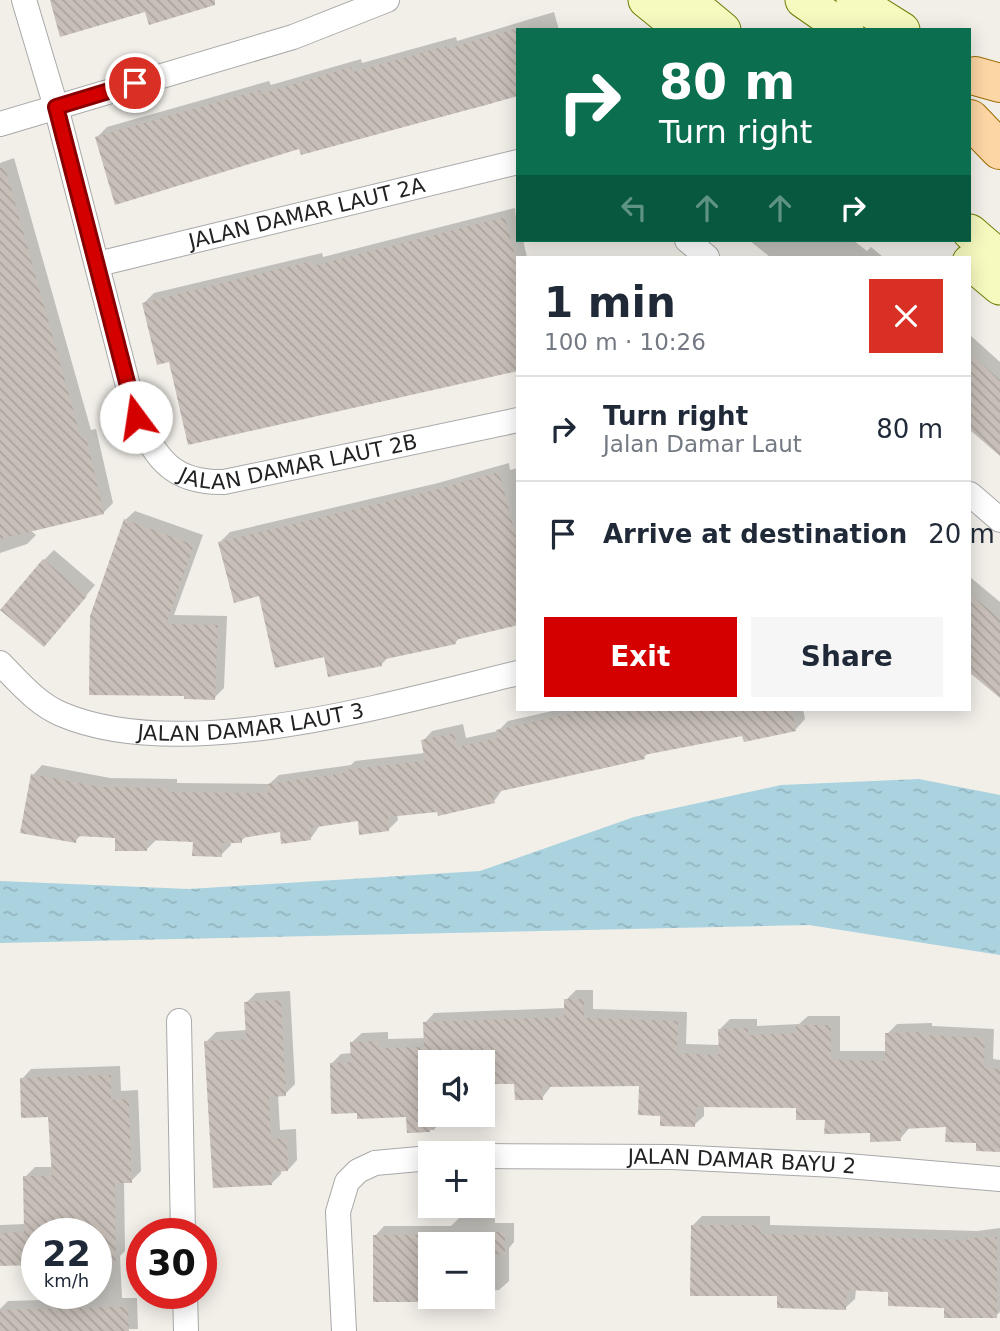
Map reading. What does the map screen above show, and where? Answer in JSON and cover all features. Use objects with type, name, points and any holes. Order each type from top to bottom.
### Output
[{"type":"main road","points":[[971,118],[1000,150]]},
{"type":"street","name":"JALAN DAMAR LAUT 2B","points":[[24,0],[56,107],[136,417],[155,453],[174,472],[200,482],[263,476],[516,421]]},
{"type":"street","points":[[0,124],[293,37],[387,0]]},
{"type":"street","points":[[646,0],[681,28]]},
{"type":"street","points":[[687,0],[721,28]]},
{"type":"street","points":[[803,0],[843,28]]},
{"type":"street","points":[[854,0],[899,28]]},
{"type":"street","points":[[971,118],[1000,134]]},
{"type":"street","name":"JALAN DAMAR LAUT 2A","points":[[98,264],[516,162]]},
{"type":"street","points":[[971,233],[1000,258]]},
{"type":"street","points":[[689,242],[706,256]]},
{"type":"street","points":[[945,242],[963,256]]},
{"type":"street","points":[[971,262],[1000,287]]},
{"type":"street","points":[[971,495],[1000,520]]},
{"type":"street","name":"JALAN DAMAR LAUT 3","points":[[0,663],[32,696],[60,713],[89,724],[201,735],[299,723],[516,673]]},
{"type":"street","points":[[179,1021],[183,1218]]},
{"type":"street","name":"JALAN DAMAR BAYU 2","points":[[495,1156],[658,1157],[822,1164],[1000,1179]]},
{"type":"street","points":[[344,1331],[338,1212],[347,1182],[358,1171],[375,1163],[418,1159]]},
{"type":"street","points":[[185,1309],[186,1331]]},
{"type":"water","points":[[919,779],[1000,795],[1000,955],[809,925],[0,943],[0,881],[189,889],[480,871],[634,817],[781,785]]},
{"type":"building","points":[[50,0],[215,0],[215,5],[149,25],[145,12],[60,37]]},
{"type":"building","points":[[516,29],[516,97],[301,155],[299,149],[115,205],[95,137],[260,90],[261,94],[351,67],[353,72],[446,46],[447,49]]},
{"type":"building","points":[[5,167],[81,438],[86,437],[104,514],[0,539],[0,168]]},
{"type":"building","points":[[505,217],[516,259],[516,371],[188,445],[169,362],[157,365],[142,303],[312,261],[313,266]]},
{"type":"building","points":[[971,354],[1000,380],[1000,456],[971,431]]},
{"type":"building","points":[[499,472],[516,536],[516,625],[455,640],[456,644],[381,660],[382,666],[328,677],[324,657],[275,668],[259,596],[234,603],[218,542]]},
{"type":"building","points":[[124,519],[194,545],[166,624],[218,625],[215,700],[184,699],[184,696],[89,695],[90,616]]},
{"type":"building","points":[[43,559],[87,596],[44,647],[0,610]]},
{"type":"building","points":[[971,595],[1000,619],[1000,698],[971,674]]},
{"type":"building","points":[[792,711],[796,731],[744,742],[742,736],[644,755],[645,759],[492,793],[495,803],[438,816],[437,812],[388,817],[389,831],[359,835],[358,821],[310,828],[311,840],[281,844],[280,832],[242,838],[242,843],[222,843],[222,857],[192,856],[193,842],[147,840],[147,851],[115,851],[115,838],[77,836],[76,843],[20,833],[31,774],[100,787],[168,788],[168,792],[268,793],[267,784],[344,773],[343,770],[425,761],[421,740],[454,733],[457,747],[498,738],[496,730],[573,713]]},
{"type":"building","points":[[564,999],[584,999],[584,1018],[678,1021],[677,1053],[719,1055],[718,1029],[748,1028],[748,1035],[796,1033],[796,1025],[831,1025],[831,1060],[885,1061],[885,1033],[922,1032],[923,1035],[985,1038],[984,1068],[1000,1069],[1000,1152],[976,1151],[976,1143],[945,1142],[946,1127],[901,1129],[901,1141],[870,1142],[870,1133],[824,1134],[825,1120],[796,1120],[796,1108],[696,1107],[695,1127],[660,1126],[660,1116],[638,1115],[639,1086],[542,1087],[543,1100],[515,1100],[514,1084],[495,1084],[495,1050],[418,1050],[418,1127],[430,1127],[430,1132],[407,1133],[406,1117],[357,1119],[357,1113],[331,1114],[330,1063],[351,1062],[350,1042],[378,1041],[379,1048],[424,1047],[423,1022],[564,1017]]},
{"type":"building","points":[[281,1000],[286,1096],[269,1097],[271,1139],[287,1138],[288,1171],[271,1172],[272,1185],[213,1188],[204,1041],[246,1039],[244,1002]]},
{"type":"building","points":[[111,1075],[111,1100],[129,1099],[132,1183],[115,1183],[116,1262],[112,1262],[112,1218],[24,1218],[23,1176],[52,1176],[48,1117],[21,1118],[20,1078]]},
{"type":"building","points":[[691,1225],[761,1225],[761,1234],[967,1240],[997,1237],[997,1318],[944,1318],[944,1308],[888,1306],[888,1292],[847,1290],[846,1310],[777,1308],[777,1296],[690,1296]]},
{"type":"building","points":[[21,1232],[21,1265],[0,1266],[0,1233]]},
{"type":"building","points":[[495,1232],[505,1232],[505,1254],[495,1254]]},
{"type":"building","points":[[373,1235],[418,1235],[418,1302],[373,1302]]},
{"type":"building","points":[[128,1309],[129,1331],[0,1331],[0,1310]]},
{"type":"route","points":[[135,83],[56,107],[136,417]]}]
